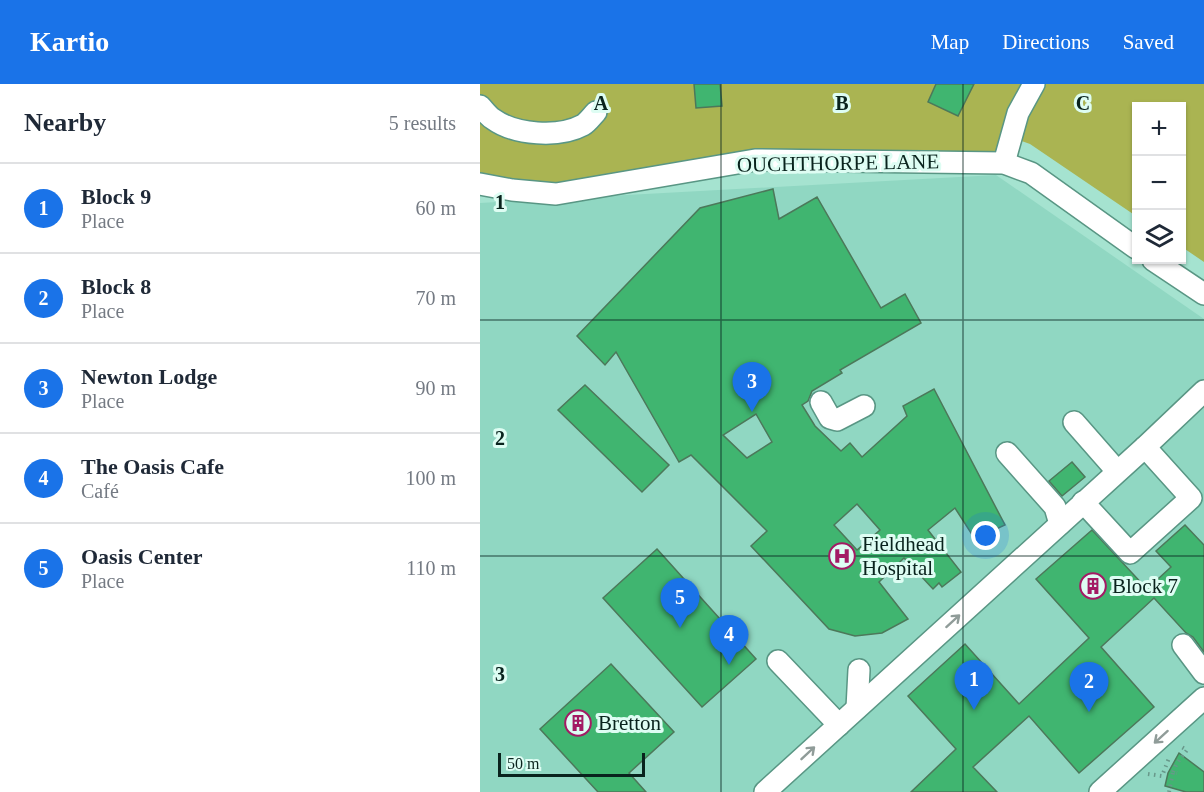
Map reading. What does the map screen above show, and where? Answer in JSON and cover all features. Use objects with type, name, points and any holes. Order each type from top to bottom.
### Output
[{"type":"street","points":[[1004,163],[1018,113],[1034,84]]},
{"type":"street","points":[[480,106],[493,119],[514,129],[536,133],[563,131],[583,125],[596,112]]},
{"type":"street","name":"OUCHTHORPE LANE","points":[[480,184],[556,194],[755,160],[1004,163],[1031,173],[1132,245]]},
{"type":"street","points":[[1159,264],[1204,294]]},
{"type":"street","points":[[765,792],[1117,471],[1196,408],[1204,391]]},
{"type":"street","points":[[821,402],[830,418],[837,420],[864,406]]},
{"type":"street","points":[[1074,422],[1117,471]]},
{"type":"street","points":[[1083,502],[1130,553],[1191,498],[1145,447]]},
{"type":"street","points":[[1007,453],[1055,507],[1060,524]]},
{"type":"street","points":[[1183,645],[1204,673]]},
{"type":"street","points":[[778,661],[839,725]]},
{"type":"street","points":[[857,708],[859,670]]},
{"type":"street","points":[[1100,792],[1204,698]]},
{"type":"path","points":[[1169,792],[1173,772],[1177,773]]},
{"type":"shaded area","name":"Fieldhead Hospital","points":[[996,175],[1204,319],[1204,792],[480,792],[480,203]]},
{"type":"green space","points":[[480,84],[1204,84],[1204,262],[1186,250],[1186,102],[1132,102],[1132,213],[1030,144],[1013,138],[1004,163],[755,160],[620,184],[480,184]]},
{"type":"building","points":[[694,84],[720,84],[722,106],[696,108]]},
{"type":"building","points":[[936,84],[974,84],[958,116],[928,102]]},
{"type":"building","points":[[773,189],[779,219],[817,197],[881,308],[905,294],[921,323],[840,370],[842,373],[812,391],[808,401],[802,405],[815,426],[841,451],[850,443],[862,457],[907,416],[903,406],[934,389],[1005,525],[996,529],[999,534],[980,547],[955,508],[928,530],[961,572],[942,587],[939,583],[933,589],[904,558],[879,582],[908,619],[882,633],[855,636],[829,629],[751,546],[767,531],[691,455],[679,462],[616,352],[605,365],[577,336],[700,208]],"holes":[[[756,414],[772,442],[747,458],[723,435]],[[857,504],[880,530],[857,550],[834,525]]]},
{"type":"building","points":[[585,385],[669,465],[642,492],[558,410]]},
{"type":"building","points":[[1072,462],[1085,477],[1062,496],[1049,481]]},
{"type":"building","points":[[1185,525],[1204,545],[1204,652],[1193,637],[1186,633],[1154,598],[1101,647],[1154,707],[1079,773],[1029,716],[973,767],[997,792],[911,792],[956,749],[908,696],[965,644],[1019,704],[1089,638],[1036,579],[1092,530],[1147,589],[1171,567],[1156,551]]},
{"type":"building","points":[[657,549],[756,659],[702,707],[603,598]]},
{"type":"building","name":"Bretton","points":[[611,664],[674,732],[629,773],[646,792],[598,792],[540,729]]},
{"type":"building","points":[[1179,753],[1204,772],[1204,792],[1186,792],[1165,786],[1168,773]]},
{"type":"place","name":"Newton Lodge","points":[[752,412]]},
{"type":"place","name":"Fieldhead Hospital","points":[[842,556]]},
{"type":"place","name":"Block 7","points":[[1093,586]]},
{"type":"place","name":"Oasis Center","points":[[680,628]]},
{"type":"place","name":"The Oasis Cafe","points":[[729,665]]},
{"type":"place","name":"Block 9","points":[[974,710]]},
{"type":"place","name":"Block 8","points":[[1089,712]]},
{"type":"place","name":"Bretton","points":[[578,723]]}]
